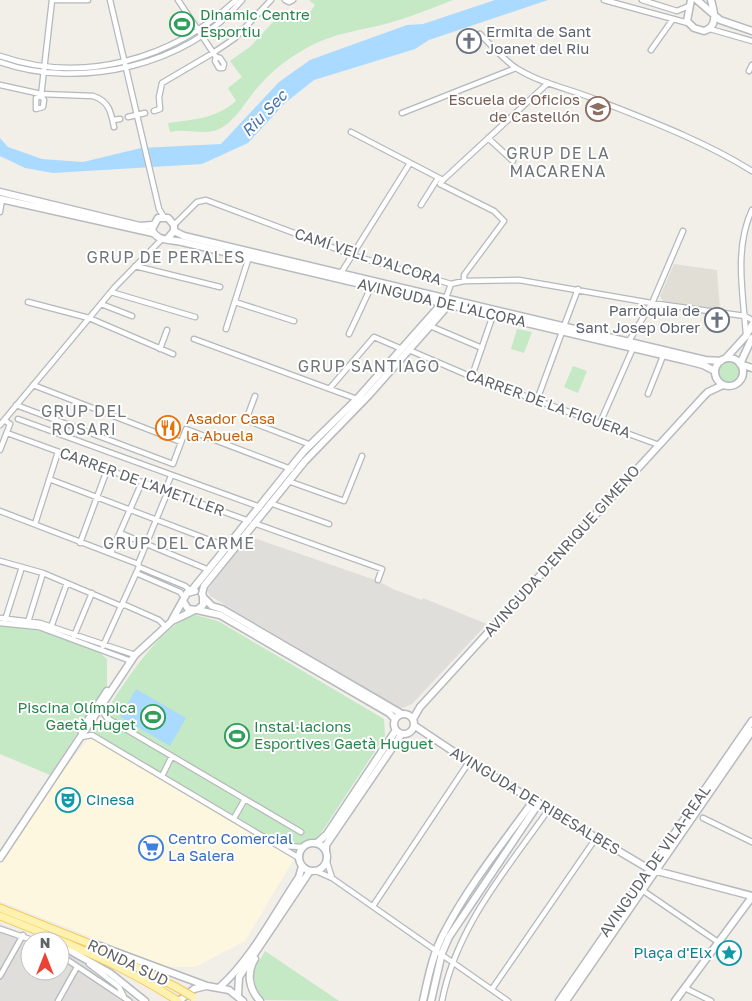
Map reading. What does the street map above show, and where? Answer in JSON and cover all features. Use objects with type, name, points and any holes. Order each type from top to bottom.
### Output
[{"type":"main road","points":[[697,0],[714,17],[752,31]]},
{"type":"main road","points":[[690,3],[686,16],[688,23],[698,30],[710,30],[714,24],[711,0]]},
{"type":"main road","points":[[1,197],[140,226],[152,225],[161,218]]},
{"type":"main road","name":"AVINGUDA DE L'ALCORA","points":[[1,197],[160,238],[563,329]]},
{"type":"main road","name":"AVINGUDA DE L'ALCORA","points":[[161,218],[168,218],[174,228],[184,236],[341,273],[493,315],[633,342],[705,360],[724,360]]},
{"type":"main road","points":[[152,225],[160,238],[174,228]]},
{"type":"main road","points":[[314,447],[357,399],[430,326],[444,310],[444,302]]},
{"type":"main road","points":[[285,480],[291,469],[406,349],[444,302]]},
{"type":"main road","points":[[743,375],[740,364],[752,325]]},
{"type":"main road","points":[[749,337],[724,360],[715,374],[723,386],[737,384],[743,375],[752,369]]},
{"type":"main road","name":"AVINGUDA DE L'ALCORA","points":[[633,342],[664,356],[702,365],[715,374]]},
{"type":"main road","points":[[724,360],[734,359],[752,369]]},
{"type":"main road","name":"AVINGUDA D'ENRIQUE GIMENO","points":[[395,719],[408,716],[418,710],[708,392],[715,374]]},
{"type":"main road","name":"AVINGUDA D'ENRIQUE GIMENO","points":[[708,392],[723,386]]},
{"type":"main road","points":[[64,760],[86,733],[108,689],[117,681],[133,658],[172,620],[203,606],[204,586],[230,549],[307,454]]},
{"type":"main road","points":[[252,522],[260,507],[268,502]]},
{"type":"main road","points":[[172,620],[184,599],[230,549]]},
{"type":"main road","points":[[192,590],[203,596],[212,606],[408,716],[414,729],[398,733],[327,834],[317,843]]},
{"type":"main road","points":[[184,599],[185,606],[220,615],[384,710],[395,719],[398,733],[326,845],[327,862],[323,868],[313,871],[263,939],[238,977],[240,998]]},
{"type":"main road","points":[[1,856],[100,706]]},
{"type":"main road","name":"AVINGUDA DE VILA-REAL","points":[[566,1001],[642,890],[652,871],[752,721]]},
{"type":"main road","name":"AVINGUDA DE RIBESALBES","points":[[414,729],[422,732],[652,871],[752,897]]},
{"type":"main road","name":"AVINGUDA DE VILA-REAL","points":[[559,1001],[752,731]]},
{"type":"main road","points":[[424,1001],[439,952],[536,802]]},
{"type":"main road","points":[[220,986],[235,973],[299,877],[302,866],[299,858],[303,847],[309,843],[317,843],[326,851]]},
{"type":"main road","points":[[302,866],[313,871]]},
{"type":"main road","points":[[675,1001],[752,897]]},
{"type":"main road","name":"RONDA SUD","points":[[0,908],[93,945],[176,987],[195,999]]},
{"type":"main road","name":"RONDA SUD","points":[[0,916],[35,931]]},
{"type":"main road","points":[[260,1001],[252,989],[249,971],[263,939]]},
{"type":"main road","points":[[93,945],[104,947],[207,986]]},
{"type":"main road","name":"RONDA SUD","points":[[70,946],[137,976],[179,1001]]},
{"type":"main road","points":[[70,950],[110,973],[145,1001]]},
{"type":"main road","points":[[431,1001],[439,952]]},
{"type":"main road","points":[[179,1001],[194,989],[207,986],[220,986],[240,998]]},
{"type":"street","points":[[41,95],[53,0],[88,0]]},
{"type":"street","points":[[110,0],[161,218]]},
{"type":"street","points":[[178,0],[214,55]]},
{"type":"street","points":[[200,33],[236,0]]},
{"type":"street","points":[[0,62],[44,70],[85,74],[153,60],[221,21],[242,0]]},
{"type":"street","points":[[154,111],[160,109],[159,90],[162,83],[214,55],[236,38],[271,0]]},
{"type":"street","points":[[286,0],[289,2],[293,0]]},
{"type":"street","points":[[604,0],[688,23]]},
{"type":"street","points":[[642,0],[677,10],[690,3]]},
{"type":"street","points":[[651,50],[673,19]]},
{"type":"street","points":[[710,30],[752,41]]},
{"type":"street","points":[[480,34],[516,68],[548,83],[667,127],[711,148],[752,171]]},
{"type":"street","points":[[0,56],[44,70]]},
{"type":"street","points":[[749,71],[752,65]]},
{"type":"street","points":[[402,113],[516,68]]},
{"type":"street","points":[[421,205],[440,179],[548,83]]},
{"type":"street","points":[[0,85],[41,95],[93,96],[101,98],[108,105],[114,127]]},
{"type":"street","points":[[128,117],[145,113]]},
{"type":"street","points":[[113,120],[120,119]]},
{"type":"street","points":[[351,132],[440,179]]},
{"type":"street","points":[[488,138],[513,161]]},
{"type":"street","points":[[341,273],[410,163]]},
{"type":"street","points":[[440,179],[440,184],[494,211],[504,220],[464,275],[464,281]]},
{"type":"street","points":[[0,212],[1,197]]},
{"type":"street","name":"CAMÍ VELL D'ALCORA","points":[[174,228],[196,202],[206,200],[353,254],[406,272],[451,284],[464,281],[519,280],[578,289],[651,304],[745,316],[752,320]]},
{"type":"street","points":[[749,337],[745,316],[742,256],[744,233],[752,211]]},
{"type":"street","points":[[600,423],[633,342],[683,231]]},
{"type":"street","points":[[0,425],[111,292],[160,238]]},
{"type":"street","points":[[226,329],[249,257]]},
{"type":"street","points":[[135,266],[220,287]]},
{"type":"street","points":[[444,302],[451,284]]},
{"type":"street","points":[[349,334],[371,286]]},
{"type":"street","points":[[537,400],[578,289]]},
{"type":"street","points":[[111,292],[195,317]]},
{"type":"street","points":[[28,302],[89,318],[173,354]]},
{"type":"street","points":[[235,302],[294,321]]},
{"type":"street","points":[[101,304],[132,316]]},
{"type":"street","points":[[472,376],[493,315]]},
{"type":"street","points":[[430,326],[482,348]]},
{"type":"street","points":[[160,349],[167,330]]},
{"type":"street","name":"CARRER DE LA FIGUERA","points":[[330,388],[374,337],[472,376],[659,445]]},
{"type":"street","points":[[194,339],[357,399]]},
{"type":"street","points":[[648,394],[664,356]]},
{"type":"street","points":[[33,385],[181,442]]},
{"type":"street","points":[[255,396],[246,420],[314,447]]},
{"type":"street","points":[[16,405],[173,464],[186,429],[291,469]]},
{"type":"street","points":[[18,419],[260,507]]},
{"type":"street","points":[[0,450],[1,442],[10,424],[4,420]]},
{"type":"street","name":"CARRER DE L'AMETLLER","points":[[6,433],[382,569],[378,580]]},
{"type":"street","points":[[35,524],[58,452]]},
{"type":"street","points":[[285,480],[344,501],[362,456]]},
{"type":"street","points":[[80,543],[107,470]]},
{"type":"street","points":[[103,647],[136,573],[171,476]]},
{"type":"street","points":[[49,479],[157,519],[230,549]]},
{"type":"street","points":[[111,553],[142,482]]},
{"type":"street","points":[[268,502],[329,524]]},
{"type":"street","points":[[0,511],[80,543],[111,553],[192,590]]},
{"type":"street","points":[[120,533],[209,570]]},
{"type":"street","points":[[0,562],[43,573],[121,606],[125,605],[159,620],[165,626]]},
{"type":"street","points":[[22,567],[2,621],[50,629],[133,658]]},
{"type":"street","points":[[28,624],[43,573]]},
{"type":"street","points":[[136,573],[180,592],[184,599]]},
{"type":"street","points":[[50,629],[67,583]]},
{"type":"street","points":[[74,637],[92,593]]},
{"type":"street","points":[[100,706],[107,718],[301,832]]},
{"type":"street","points":[[86,733],[234,818],[299,858]]},
{"type":"street","points":[[162,776],[172,756]]},
{"type":"street","points":[[372,906],[469,762]]},
{"type":"street","points":[[234,818],[245,799]]},
{"type":"street","points":[[442,1001],[452,961],[477,912],[549,809]]},
{"type":"street","points":[[703,818],[752,842]]},
{"type":"street","points":[[492,989],[596,838]]},
{"type":"street","points":[[281,846],[303,847]]},
{"type":"street","points":[[327,862],[332,878]]},
{"type":"street","points":[[313,871],[332,878],[508,1001]]},
{"type":"street","points":[[642,890],[718,942]]},
{"type":"street","points":[[0,929],[20,934]]},
{"type":"street","points":[[0,976],[20,939]]},
{"type":"street","points":[[73,952],[119,987],[126,1000]]},
{"type":"street","points":[[70,962],[126,1000]]},
{"type":"street","points":[[58,1001],[77,967]]},
{"type":"street","points":[[685,988],[711,1001]]},
{"type":"shaded area","points":[[674,264],[717,270],[720,310],[663,301],[660,296]]},
{"type":"shaded area","points":[[248,536],[378,581],[393,589],[422,600],[423,598],[487,624],[412,704],[403,708],[398,707],[210,596],[207,590]]},
{"type":"shaded area","points":[[90,737],[295,857],[245,941],[195,967],[167,967],[0,901],[0,861],[55,781]]},
{"type":"shaded area","points":[[0,924],[20,932],[20,981],[70,981],[70,956],[100,973],[136,1001],[0,1001]]},
{"type":"green space","points":[[309,0],[453,0],[397,21],[340,35],[312,45],[290,58],[270,74],[236,116],[219,129],[207,132],[170,132],[168,123],[212,115],[236,101],[228,88],[242,77],[230,61],[251,46],[284,10],[303,22],[315,5]]},
{"type":"green space","points":[[517,329],[532,332],[524,353],[511,349]]},
{"type":"green space","points":[[729,362],[737,365],[740,373],[737,381],[729,384],[721,381],[718,373],[721,365]]},
{"type":"green space","points":[[573,366],[587,371],[578,393],[564,387]]},
{"type":"green space","name":"Instal·lacions Esportives Gaetà Huguet","points":[[195,615],[218,621],[384,719],[385,736],[319,836],[295,857],[90,737],[136,667],[150,650],[180,622]]},
{"type":"green space","points":[[0,625],[42,631],[71,639],[97,651],[107,659],[107,687],[50,775],[0,754]]},
{"type":"green space","points":[[265,951],[339,1001],[264,1000],[257,992],[253,972]]},
{"type":"water","name":"Riu Sec","points":[[495,0],[548,0],[429,40],[415,49],[314,80],[285,103],[248,143],[202,164],[53,173],[25,168],[0,156],[0,138],[8,147],[42,159],[83,162],[141,148],[221,144],[279,82],[310,60],[407,25],[423,24]]},
{"type":"water","name":"Piscina Olímpica Gaetà Huget","points":[[136,689],[186,718],[170,746],[120,717]]},
{"type":"place","name":"Dinamic Centre Esportiu","points":[[182,24]]},
{"type":"place","name":"Ermita de Sant Joanet del Riu","points":[[469,41]]},
{"type":"place","name":"Escuela de Oficios de Castellón","points":[[598,109]]},
{"type":"place","name":"Parròquia de Sant Josep Obrer","points":[[717,320]]},
{"type":"place","name":"Asador Casa la Abuela","points":[[168,428]]},
{"type":"place","name":"Piscina Olímpica Gaetà Huget","points":[[153,717]]},
{"type":"place","name":"Instal·lacions Esportives Gaetà Huguet","points":[[237,736]]},
{"type":"place","name":"Cinesa","points":[[68,800]]},
{"type":"place","name":"Centro Comercial La Salera","points":[[151,848]]},
{"type":"place","name":"Plaça d'Elx","points":[[729,953]]},
{"type":"district","name":"GRUP DE LA MACARENA","points":[[558,162]]},
{"type":"district","name":"GRUP DE PERALES","points":[[166,257]]},
{"type":"district","name":"GRUP SANTIAGO","points":[[369,366]]},
{"type":"district","name":"GRUP DEL ROSARI","points":[[84,420]]},
{"type":"district","name":"GRUP DEL CARME","points":[[179,543]]}]
